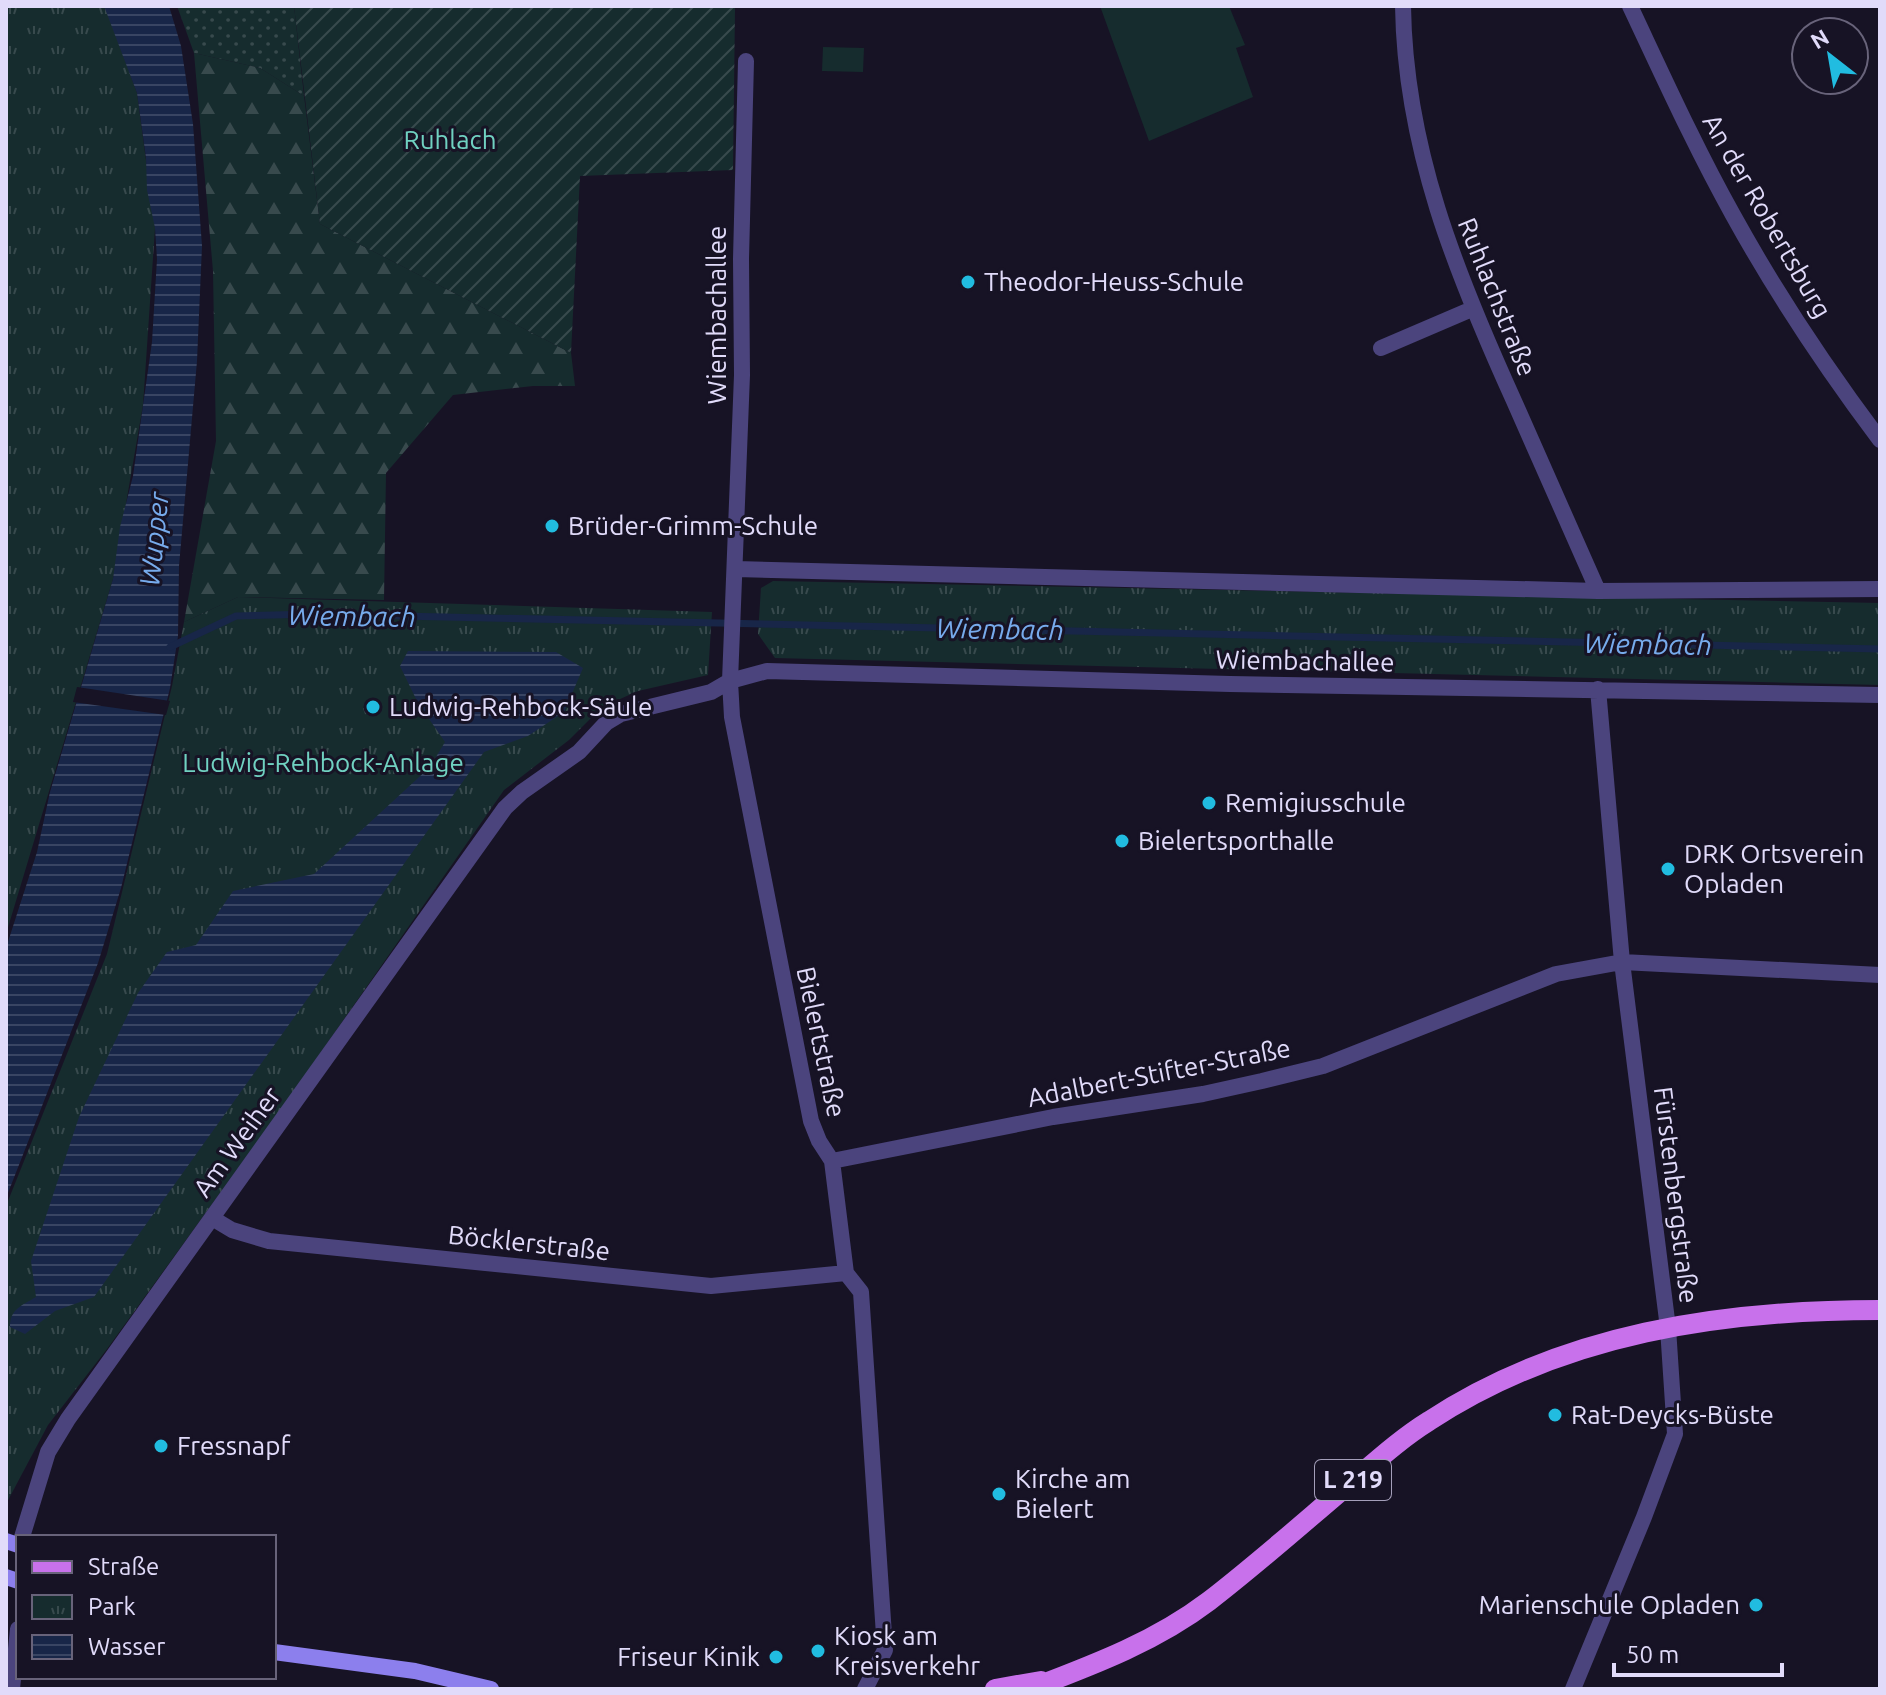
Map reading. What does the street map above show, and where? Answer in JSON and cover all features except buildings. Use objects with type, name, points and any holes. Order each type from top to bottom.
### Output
[{"type":"main road","name":"L 219","points":[[1030,1689],[1110,1659],[1206,1603],[1427,1422],[1485,1387],[1547,1359],[1612,1339],[1668,1328],[1783,1312],[1880,1310]]},
{"type":"main road","points":[[276,1652],[415,1671],[491,1689]]},
{"type":"main road","name":"L 219","points":[[995,1689],[1061,1677]]},
{"type":"street","name":"Ruhlachstraße","points":[[1403,6],[1403,50],[1418,145],[1447,241],[1472,309],[1598,591]]},
{"type":"street","name":"An der Robertsburg","points":[[1630,6],[1733,215],[1779,294],[1880,440]]},
{"type":"street","name":"Wiembachallee","points":[[730,681],[736,569],[746,61]]},
{"type":"street","points":[[1381,348],[1472,309]]},
{"type":"street","points":[[736,569],[1598,591],[1880,589]]},
{"type":"street","name":"Wiembachallee","points":[[522,792],[579,752],[606,723],[621,714],[711,692],[730,681],[767,671],[1230,684],[1880,695]]},
{"type":"street","name":"Bielertstraße","points":[[730,681],[732,717],[811,1121],[832,1161],[846,1273],[861,1292],[885,1650],[865,1689]]},
{"type":"street","name":"Fürstenbergstraße","points":[[1573,1689],[1675,1434],[1668,1328],[1622,962],[1598,689]]},
{"type":"street","name":"Am Weiher","points":[[23,1535],[48,1452],[68,1419],[505,808],[522,792]]},
{"type":"street","name":"Adalbert-Stifter-Straße","points":[[832,1161],[1053,1117],[1203,1094],[1323,1066],[1556,974],[1622,962],[1880,975]]},
{"type":"street","name":"Böcklerstraße","points":[[212,1218],[232,1230],[269,1241],[711,1286],[846,1273]]},
{"type":"street","points":[[12,1689],[16,1649]]},
{"type":"green space","points":[[6,6],[105,6],[137,93],[155,228],[143,405],[113,579],[6,934]]},
{"type":"green space","points":[[177,6],[294,6],[304,96],[260,68],[194,53]]},
{"type":"green space","name":"Ruhlach","points":[[294,6],[776,6],[735,8],[733,170],[580,176],[571,353],[320,224]]},
{"type":"green space","points":[[1100,6],[1229,6],[1245,45],[1236,48],[1253,97],[1149,141]]},
{"type":"green space","points":[[823,47],[864,48],[863,72],[822,71]]},
{"type":"green space","points":[[194,53],[260,68],[304,96],[320,224],[571,353],[575,386],[533,386],[453,395],[386,473],[384,600],[238,597],[184,622],[216,441],[213,271]]},
{"type":"green space","points":[[773,581],[1880,603],[1880,685],[775,658],[758,634],[761,588]]},
{"type":"green space","name":"Ludwig-Rehbock-Anlage","points":[[238,597],[712,612],[708,675],[638,691],[602,707],[569,740],[504,790],[291,1095],[107,1349],[48,1425],[6,1504],[6,1206],[107,954],[172,686],[184,622]]},
{"type":"water","name":"Wupper","points":[[104,6],[169,6],[181,46],[193,124],[202,246],[197,361],[179,566],[178,636],[170,688],[121,888],[98,963],[6,1198],[6,948],[37,852],[50,792],[113,579],[120,527],[133,476],[152,342],[157,259],[137,93]]},
{"type":"water","points":[[408,651],[556,652],[583,668],[564,712],[528,736],[484,752],[94,1297],[55,1311],[25,1334],[10,1327],[14,1312],[36,1297],[31,1261],[79,1117],[138,993],[167,952],[196,945],[233,891],[314,874],[430,767],[445,742],[418,703],[400,666]]},
{"type":"pier","points":[[77,687],[170,701],[166,715],[73,702]]},
{"type":"waterway","name":"Wiembach","points":[[170,647],[236,616],[312,614],[1880,649]]},
{"type":"place","name":"Theodor-Heuss-Schule","points":[[968,282]]},
{"type":"place","name":"Brüder-Grimm-Schule","points":[[552,526]]},
{"type":"place","name":"Ludwig-Rehbock-Säule","points":[[373,707]]},
{"type":"place","name":"Remigiusschule","points":[[1209,803]]},
{"type":"place","name":"Bielertsporthalle","points":[[1122,841]]},
{"type":"place","name":"DRK Ortsverein Opladen","points":[[1668,869]]},
{"type":"place","name":"Rat-Deycks-Büste","points":[[1555,1415]]},
{"type":"place","name":"Fressnapf","points":[[161,1446]]},
{"type":"place","name":"Kirche am Bielert","points":[[999,1494]]},
{"type":"place","name":"Marienschule Opladen","points":[[1756,1605]]},
{"type":"place","name":"Kiosk am Kreisverkehr","points":[[818,1651]]},
{"type":"place","name":"Friseur Kinik","points":[[776,1657]]}]
